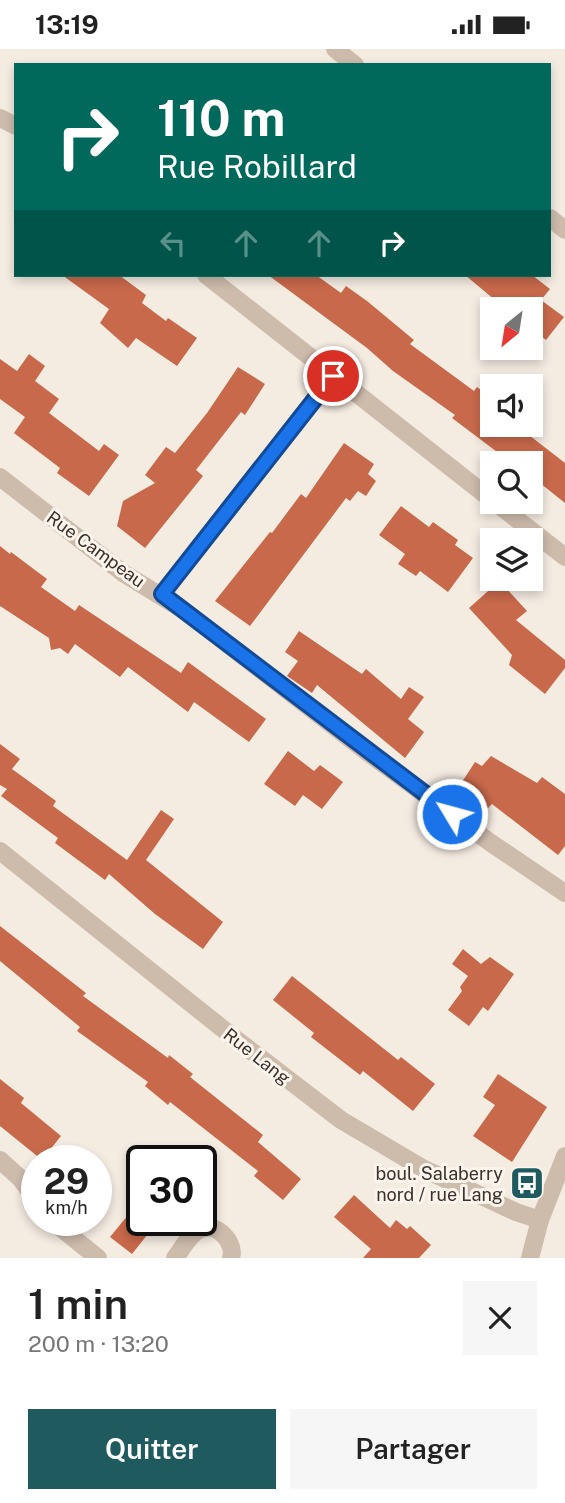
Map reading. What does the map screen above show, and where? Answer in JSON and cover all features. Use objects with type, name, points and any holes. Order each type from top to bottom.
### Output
[{"type":"street","points":[[335,49],[352,63]]},
{"type":"street","points":[[551,219],[565,230]]},
{"type":"street","points":[[208,277],[480,491]]},
{"type":"street","points":[[162,594],[333,376]]},
{"type":"street","name":"Rue Campeau","points":[[0,477],[123,573],[162,594],[367,752],[491,843],[565,893]]},
{"type":"street","points":[[510,514],[565,557]]},
{"type":"street","name":"Rue Lang","points":[[0,851],[341,1120],[425,1169],[516,1212],[540,1220]]},
{"type":"street","points":[[530,1258],[540,1220],[565,1156]]},
{"type":"street","points":[[0,1160],[21,1179]]},
{"type":"street","points":[[175,1258],[193,1234],[205,1228],[214,1229],[229,1241],[232,1249],[230,1258]]},
{"type":"street","points":[[71,1236],[98,1258]]},
{"type":"building","points":[[65,277],[122,277],[146,295],[142,303],[166,321],[168,318],[197,338],[177,366],[136,338],[128,348],[100,323],[109,309]]},
{"type":"building","points":[[271,277],[319,277],[341,293],[346,286],[367,301],[414,340],[410,344],[474,391],[477,387],[480,389],[480,437],[531,437],[565,463],[565,503],[543,485],[543,451],[496,451],[452,418],[455,415],[393,371],[367,348]]},
{"type":"building","points":[[467,277],[535,277],[550,289],[543,298],[491,297]]},
{"type":"building","points":[[543,301],[564,317],[546,340],[543,338]]},
{"type":"building","points":[[29,354],[45,366],[35,381],[59,399],[49,413],[99,451],[104,444],[119,455],[89,496],[57,473],[60,468],[14,433],[25,417],[0,399],[0,359],[17,371]]},
{"type":"building","points":[[238,367],[265,384],[245,415],[241,412],[196,470],[203,476],[145,548],[117,526],[123,501],[155,483],[145,475],[166,447],[175,453],[207,413]]},
{"type":"building","points":[[344,443],[374,464],[368,474],[376,481],[366,496],[358,491],[350,501],[346,498],[250,626],[215,601],[301,494],[306,498]]},
{"type":"building","points":[[401,506],[429,527],[433,522],[458,540],[455,545],[473,558],[448,592],[420,571],[416,576],[398,564],[405,554],[379,535]]},
{"type":"building","points":[[0,546],[47,579],[41,587],[75,611],[79,605],[181,673],[188,662],[266,719],[249,742],[194,702],[188,712],[128,667],[120,677],[75,644],[68,654],[60,648],[51,650],[49,638],[0,606]]},
{"type":"building","points":[[488,591],[509,591],[527,611],[516,620],[565,660],[565,668],[545,694],[509,665],[512,655],[469,608]]},
{"type":"building","points":[[299,631],[362,674],[366,669],[401,699],[409,687],[424,697],[408,719],[424,732],[405,758],[317,685],[312,693],[287,676],[298,661],[285,652]]},
{"type":"building","points":[[0,744],[20,759],[12,769],[56,801],[53,806],[127,860],[161,810],[174,819],[146,860],[223,922],[203,949],[155,914],[109,874],[105,880],[55,843],[58,838],[1,796],[7,789],[0,785]]},
{"type":"building","points":[[288,751],[314,771],[320,765],[343,782],[322,809],[303,795],[295,806],[264,784]]},
{"type":"building","points":[[491,756],[537,783],[542,777],[565,794],[565,846],[558,855],[492,804],[488,808],[460,785],[475,762],[482,766]]},
{"type":"building","points":[[0,926],[86,993],[83,996],[193,1074],[190,1077],[263,1135],[258,1142],[301,1179],[283,1200],[254,1176],[258,1171],[170,1102],[168,1105],[145,1086],[148,1082],[77,1031],[80,1027],[0,961]]},
{"type":"building","points":[[463,949],[481,964],[490,957],[514,974],[488,1011],[483,1007],[469,1026],[448,1010],[462,991],[460,987],[468,976],[452,964]]},
{"type":"building","points":[[292,976],[398,1060],[401,1057],[435,1084],[413,1111],[363,1071],[360,1075],[311,1037],[314,1033],[273,1000]]},
{"type":"building","points":[[498,1074],[547,1107],[512,1162],[473,1136],[495,1105],[483,1097]]},
{"type":"building","points":[[0,1079],[24,1098],[21,1103],[61,1136],[54,1145],[23,1145],[0,1126]]},
{"type":"building","points":[[354,1195],[390,1228],[396,1220],[407,1229],[410,1226],[431,1245],[419,1258],[363,1258],[371,1249],[334,1217]]},
{"type":"building","points":[[126,1218],[126,1236],[146,1236],[132,1254],[110,1237]]},
{"type":"place","name":"boul. Salaberry nord / rue Lang","points":[[527,1183]]},
{"type":"route","points":[[333,376],[162,594],[452,814]]}]
